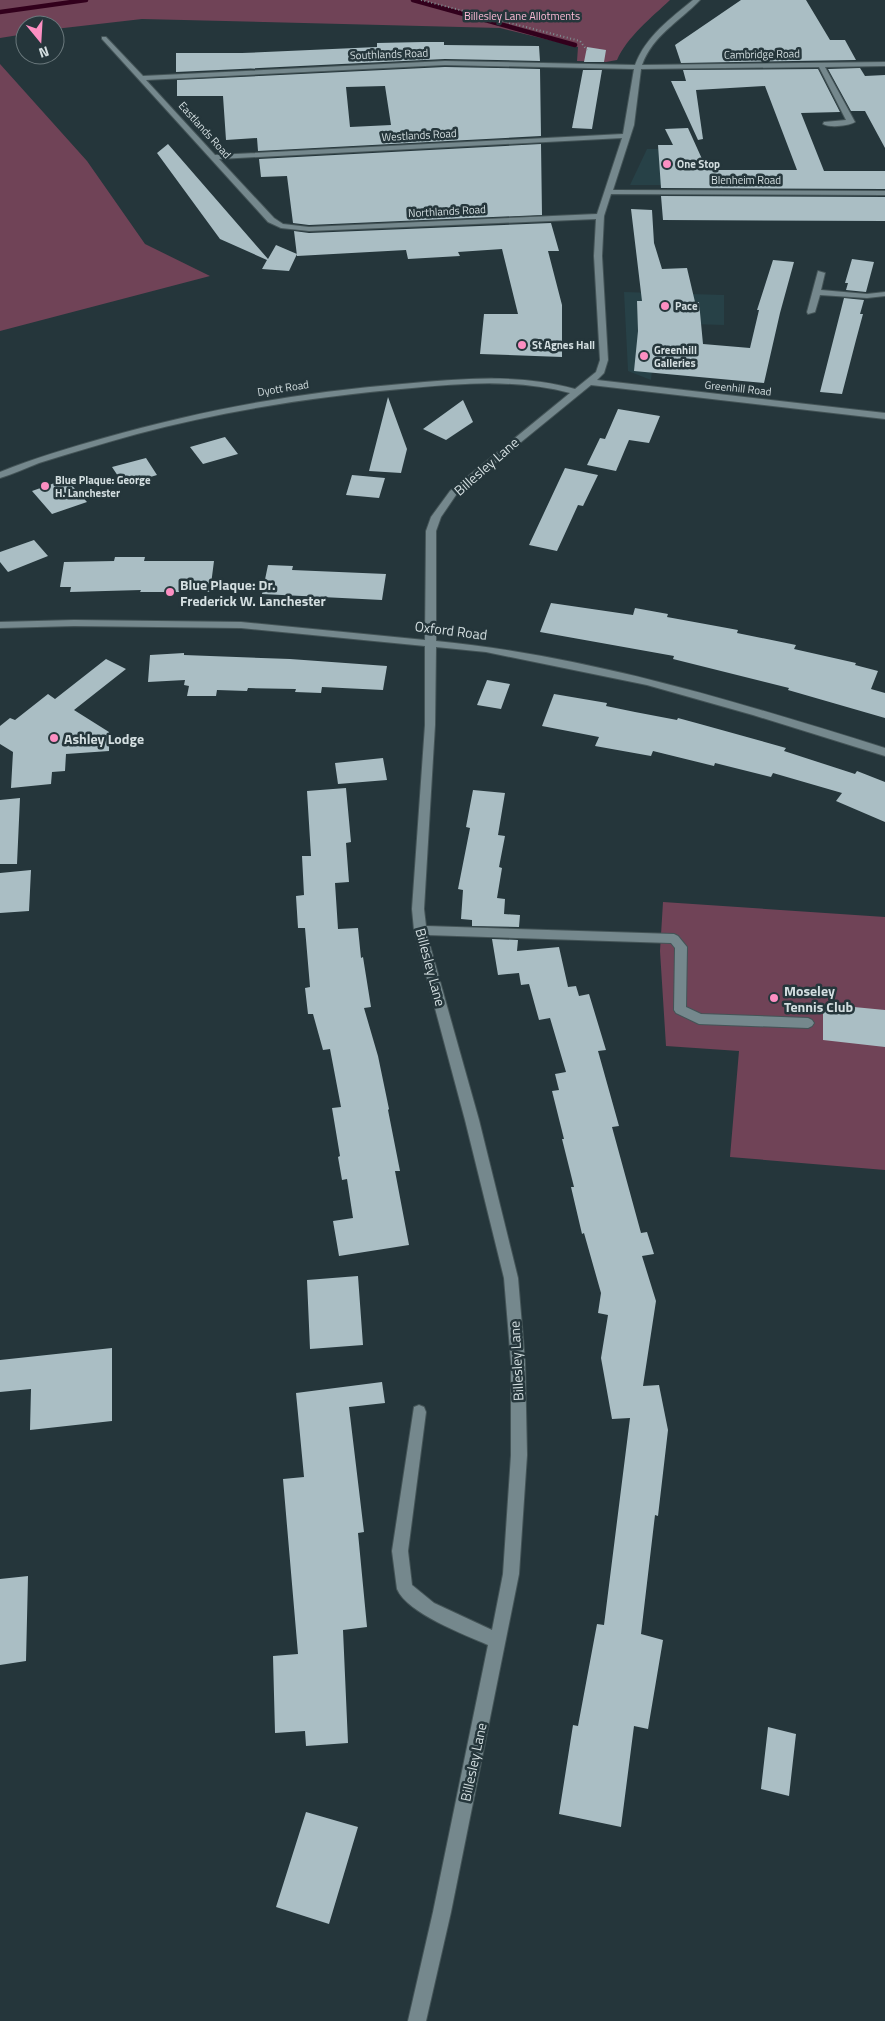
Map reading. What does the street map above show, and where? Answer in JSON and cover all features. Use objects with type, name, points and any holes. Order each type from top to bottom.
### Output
[{"type":"street","name":"Billesley Lane","points":[[417,2021],[442,1912],[511,1574],[520,1455],[518,1362],[511,1278],[472,1120],[420,930],[418,909],[430,725],[431,531],[436,518],[454,493],[600,373],[604,360],[598,256],[600,216],[630,125],[638,67],[644,51],[661,30],[697,0]]},
{"type":"street","name":"Eastlands Road","points":[[104,38],[271,220],[281,226],[295,228]]},
{"type":"street","name":"Southlands Road","points":[[141,78],[445,64],[638,67]]},
{"type":"street","name":"Cambridge Road","points":[[638,67],[885,64]]},
{"type":"street","points":[[821,65],[851,122],[827,124]]},
{"type":"street","name":"Westlands Road","points":[[213,156],[626,136]]},
{"type":"street","name":"Blenheim Road","points":[[607,192],[885,193]]},
{"type":"street","name":"Northlands Road","points":[[295,228],[600,216]]},
{"type":"street","points":[[811,312],[821,273]]},
{"type":"street","points":[[817,292],[866,296],[885,294]]},
{"type":"street","name":"Dyott Road","points":[[0,475],[24,465],[137,431],[225,410],[293,397],[476,380],[527,380],[556,385],[577,392]]},
{"type":"street","name":"Greenhill Road","points":[[589,382],[885,416]]},
{"type":"street","name":"Oxford Road","points":[[0,626],[74,623],[241,626],[430,642],[486,649],[647,682],[757,712],[885,752]]},
{"type":"street","points":[[420,930],[674,940],[681,947],[680,1010],[699,1019],[808,1023]]},
{"type":"street","points":[[419,1412],[400,1551],[405,1589],[428,1609],[498,1641]]},
{"type":"path","points":[[421,0],[580,41],[600,66]]},
{"type":"shaded area","points":[[647,149],[678,149],[681,185],[630,185]]},
{"type":"shaded area","points":[[624,292],[724,295],[724,325],[657,323],[651,380],[628,371]]},
{"type":"green space","name":"Billesley Lane Allotments","points":[[0,0],[670,0],[633,35],[617,60],[606,62],[577,61],[578,47],[500,28],[142,19],[65,28],[65,15],[15,15],[15,36],[0,38]]},
{"type":"green space","points":[[0,64],[87,161],[145,244],[210,276],[0,331]]},
{"type":"green space","name":"Moseley Tennis Club","points":[[663,902],[885,917],[885,1170],[730,1157],[739,1051],[666,1046],[660,951]]},
{"type":"building","points":[[741,0],[806,0],[830,40],[845,40],[856,60],[681,63],[675,45]]},
{"type":"building","points":[[444,42],[444,45],[539,46],[540,61],[445,59],[176,72],[176,53],[242,53],[377,47],[377,43]]},
{"type":"building","points":[[587,47],[606,50],[604,62],[584,62]]},
{"type":"building","points":[[445,67],[540,69],[541,136],[258,151],[257,138],[226,140],[223,96],[177,96],[177,80]],"holes":[[[385,86],[391,125],[350,127],[346,87]]]},
{"type":"building","points":[[860,68],[865,76],[885,75],[885,148],[865,111],[851,111],[828,69]]},
{"type":"building","points":[[818,69],[840,112],[801,113],[824,171],[885,171],[885,189],[661,188],[658,145],[673,145],[665,129],[688,128],[707,170],[797,170],[765,86],[696,90],[703,139],[698,140],[671,81],[686,81],[683,70]]},
{"type":"building","points":[[583,70],[602,70],[592,129],[572,128]]},
{"type":"building","points":[[168,144],[268,259],[276,245],[297,254],[289,271],[262,269],[267,260],[220,239],[157,153]]},
{"type":"building","points":[[541,144],[542,215],[309,225],[293,223],[287,176],[261,177],[259,159]]},
{"type":"building","points":[[661,196],[885,197],[885,221],[663,220]]},
{"type":"building","points":[[631,209],[652,210],[654,243],[662,269],[687,268],[695,302],[699,302],[703,344],[750,348],[759,310],[757,310],[773,260],[794,262],[764,383],[634,371],[638,331],[637,301],[642,301]]},
{"type":"building","points":[[551,223],[559,251],[548,251],[562,305],[562,357],[480,354],[484,314],[518,314],[502,249],[458,252],[460,256],[408,259],[406,250],[297,256],[294,231],[309,233]]},
{"type":"building","points":[[852,259],[874,262],[866,292],[846,290],[848,283],[845,283]]},
{"type":"building","points":[[844,298],[864,300],[860,314],[863,314],[842,394],[820,392]]},
{"type":"building","points":[[388,397],[407,449],[401,473],[369,471]]},
{"type":"building","points":[[463,400],[473,422],[446,440],[423,429]]},
{"type":"building","points":[[618,409],[660,416],[649,443],[629,440],[616,471],[587,465],[600,438],[605,439]]},
{"type":"building","points":[[225,437],[238,454],[203,464],[190,447]]},
{"type":"building","points":[[146,458],[157,475],[124,485],[112,467]]},
{"type":"building","points":[[565,468],[598,475],[583,506],[578,505],[557,551],[529,545]]},
{"type":"building","points":[[352,475],[385,478],[379,498],[346,495]]},
{"type":"building","points":[[66,479],[87,502],[52,514],[32,491]]},
{"type":"building","points":[[34,540],[48,556],[8,572],[0,562],[0,552]]},
{"type":"building","points":[[115,557],[145,557],[144,561],[214,561],[210,592],[140,592],[141,590],[70,592],[71,587],[60,587],[64,562],[114,561]]},
{"type":"building","points":[[268,565],[293,566],[292,570],[386,574],[382,600],[262,594]]},
{"type":"building","points":[[551,603],[633,615],[635,608],[668,614],[667,617],[738,630],[737,633],[796,645],[794,649],[856,663],[855,665],[878,671],[871,689],[885,693],[885,718],[788,690],[789,688],[673,659],[674,656],[540,632]]},
{"type":"building","points":[[184,653],[184,655],[290,659],[387,666],[383,690],[322,687],[321,693],[295,692],[296,689],[248,688],[247,691],[217,690],[216,696],[187,696],[189,686],[184,685],[185,680],[148,682],[150,655]]},
{"type":"building","name":"Ashley Lodge","points":[[106,659],[126,669],[74,710],[109,732],[109,751],[66,754],[65,771],[52,772],[51,784],[11,788],[13,752],[0,744],[0,726],[10,718],[15,720],[48,694],[55,699]]},
{"type":"building","points":[[487,680],[510,684],[501,709],[477,705]]},
{"type":"building","points":[[554,694],[607,703],[606,706],[635,712],[677,720],[678,718],[786,748],[784,751],[855,774],[857,771],[885,782],[885,822],[836,801],[842,793],[773,773],[771,777],[715,763],[714,766],[653,751],[651,756],[595,746],[599,737],[542,726]]},
{"type":"building","points":[[383,758],[387,780],[338,784],[335,763]]},
{"type":"building","points":[[346,788],[351,842],[346,843],[349,882],[335,883],[338,929],[358,928],[361,958],[363,957],[371,1007],[364,1008],[378,1056],[389,1109],[400,1171],[395,1171],[409,1245],[339,1256],[333,1221],[353,1218],[347,1179],[342,1180],[332,1108],[341,1107],[330,1049],[323,1050],[313,1014],[308,1014],[305,988],[310,987],[305,928],[298,928],[296,896],[304,895],[302,856],[311,856],[307,791]]},
{"type":"building","points":[[473,790],[505,793],[498,835],[505,836],[499,867],[502,868],[497,898],[505,899],[504,914],[520,915],[519,927],[472,926],[472,920],[461,919],[463,890],[458,889],[470,828],[466,827]]},
{"type":"building","points":[[20,798],[17,864],[0,864],[0,800]]},
{"type":"building","points":[[31,870],[29,911],[0,913],[0,873]]},
{"type":"building","points":[[492,939],[518,940],[517,951],[559,947],[568,987],[576,986],[579,996],[589,994],[606,1050],[598,1051],[619,1126],[612,1127],[641,1233],[647,1232],[654,1254],[642,1256],[656,1301],[643,1386],[659,1385],[668,1430],[658,1516],[655,1515],[641,1634],[663,1640],[648,1729],[634,1726],[621,1827],[559,1814],[573,1725],[578,1726],[597,1624],[604,1625],[630,1418],[612,1419],[601,1358],[608,1315],[598,1313],[601,1293],[584,1233],[582,1234],[571,1187],[574,1187],[562,1139],[564,1139],[552,1091],[559,1090],[555,1074],[566,1072],[550,1018],[539,1020],[529,984],[521,985],[519,973],[498,975]]},
{"type":"building","points":[[823,1004],[885,1010],[885,1047],[823,1040]]},
{"type":"building","points":[[358,1276],[363,1345],[310,1349],[307,1280]]},
{"type":"building","points":[[112,1348],[112,1421],[30,1430],[31,1389],[0,1392],[0,1360]]},
{"type":"building","points":[[382,1382],[385,1403],[349,1407],[364,1532],[358,1533],[367,1627],[343,1630],[348,1743],[306,1746],[305,1731],[275,1733],[273,1656],[298,1654],[283,1479],[304,1477],[296,1393]]},
{"type":"building","points":[[28,1576],[26,1661],[0,1665],[0,1579]]},
{"type":"building","points":[[768,1727],[796,1734],[789,1796],[761,1789]]},
{"type":"building","points":[[306,1812],[358,1827],[329,1924],[276,1907]]},
{"type":"waterway","points":[[0,12],[86,0]]},
{"type":"waterway","points":[[413,0],[575,45]]},
{"type":"place","name":"One Stop","points":[[667,164]]},
{"type":"place","name":"Pace","points":[[665,306]]},
{"type":"place","name":"St Agnes Hall","points":[[522,345]]},
{"type":"place","name":"Greenhill Galleries","points":[[644,356]]},
{"type":"place","name":"Blue Plaque: George H. Lanchester","points":[[45,486]]},
{"type":"place","name":"Blue Plaque: Dr. Frederick W. Lanchester","points":[[170,592]]},
{"type":"place","name":"Ashley Lodge","points":[[54,738]]},
{"type":"place","name":"Moseley Tennis Club","points":[[774,998]]}]
